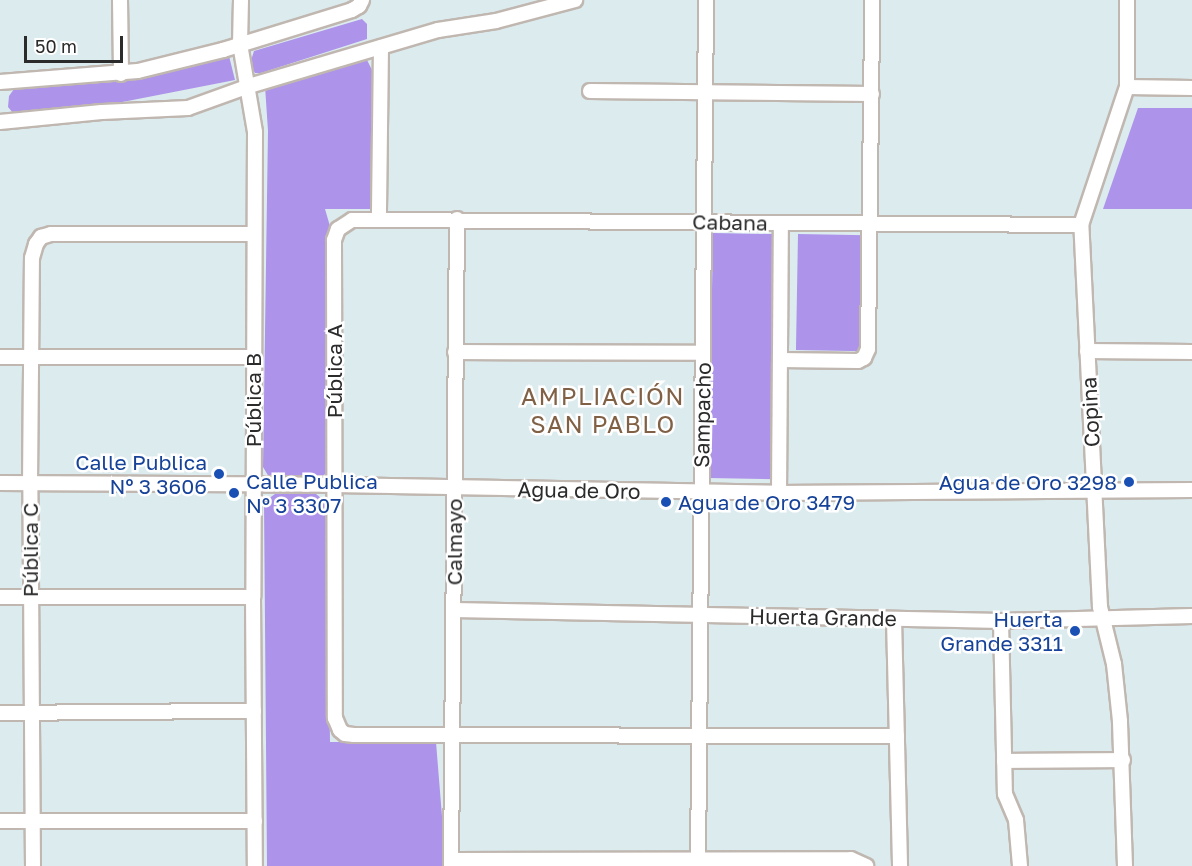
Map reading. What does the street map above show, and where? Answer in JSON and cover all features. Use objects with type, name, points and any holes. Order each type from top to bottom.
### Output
[{"type":"street","points":[[120,0],[121,74]]},
{"type":"street","name":"Pública B","points":[[241,0],[240,44],[254,117],[255,866]]},
{"type":"street","points":[[0,82],[121,74],[240,44],[352,10],[362,0]]},
{"type":"street","points":[[0,122],[102,112],[189,108],[249,86],[438,30],[507,18],[575,0]]},
{"type":"street","name":"Sampacho","points":[[698,862],[706,0]]},
{"type":"street","points":[[780,360],[858,361],[864,358],[868,349],[872,0]]},
{"type":"street","name":"Copina","points":[[1125,866],[1123,760],[1114,664],[1102,618],[1081,225],[1127,87],[1127,0]]},
{"type":"street","points":[[379,219],[381,47]]},
{"type":"street","points":[[1127,87],[1192,88]]},
{"type":"street","points":[[590,91],[872,94]]},
{"type":"street","name":"Pública A","points":[[379,219],[352,219],[338,229],[334,240],[335,717],[340,730],[345,734],[453,735]]},
{"type":"street","name":"Cabana","points":[[379,219],[1081,225]]},
{"type":"street","name":"Calmayo","points":[[451,863],[457,219]]},
{"type":"street","points":[[779,493],[781,224]]},
{"type":"street","name":"Pública C","points":[[33,866],[30,484],[32,258],[36,244],[41,237],[51,234],[254,234]]},
{"type":"street","points":[[1087,351],[1192,352]]},
{"type":"street","points":[[455,352],[704,353]]},
{"type":"street","points":[[0,357],[254,357]]},
{"type":"street","points":[[0,483],[30,484]]},
{"type":"street","name":"Agua de Oro","points":[[30,484],[253,484],[779,493],[1192,490]]},
{"type":"street","points":[[0,597],[253,597]]},
{"type":"street","name":"Huerta Grande","points":[[454,610],[1001,621],[1192,616]]},
{"type":"street","points":[[894,619],[900,866]]},
{"type":"street","points":[[1001,621],[1005,794],[1016,820],[1020,866]]},
{"type":"street","points":[[0,713],[254,711]]},
{"type":"street","points":[[453,735],[897,736]]},
{"type":"street","points":[[1004,762],[1123,760]]},
{"type":"street","points":[[0,821],[255,821]]},
{"type":"street","points":[[451,863],[851,859],[866,866]]},
{"type":"shaded area","points":[[362,19],[367,24],[367,39],[261,73],[255,73],[250,64],[254,51]]},
{"type":"shaded area","points":[[221,56],[229,56],[235,80],[107,105],[14,114],[8,107],[9,96],[14,89],[127,81]]},
{"type":"shaded area","points":[[367,60],[374,74],[374,209],[325,209],[334,240],[329,472],[320,477],[269,477],[263,467],[268,131],[265,86]]},
{"type":"shaded area","points":[[1138,108],[1192,108],[1192,209],[1103,209]]},
{"type":"shaded area","points":[[713,233],[781,234],[777,479],[709,478]]},
{"type":"shaded area","points":[[798,234],[866,235],[864,351],[796,350]]},
{"type":"shaded area","points":[[275,494],[316,494],[327,503],[330,742],[436,742],[446,866],[267,866],[264,502]]},
{"type":"place","name":"Calle Publica Nº 3 3606","points":[[219,474]]},
{"type":"place","name":"Agua de Oro 3298","points":[[1129,482]]},
{"type":"place","name":"Calle Publica Nº 3 3307","points":[[234,493]]},
{"type":"place","name":"Agua de Oro 3479","points":[[666,502]]},
{"type":"place","name":"Huerta Grande 3311","points":[[1075,631]]},
{"type":"district","name":"AMPLIACIÓN SAN PABLO","points":[[603,410]]}]
